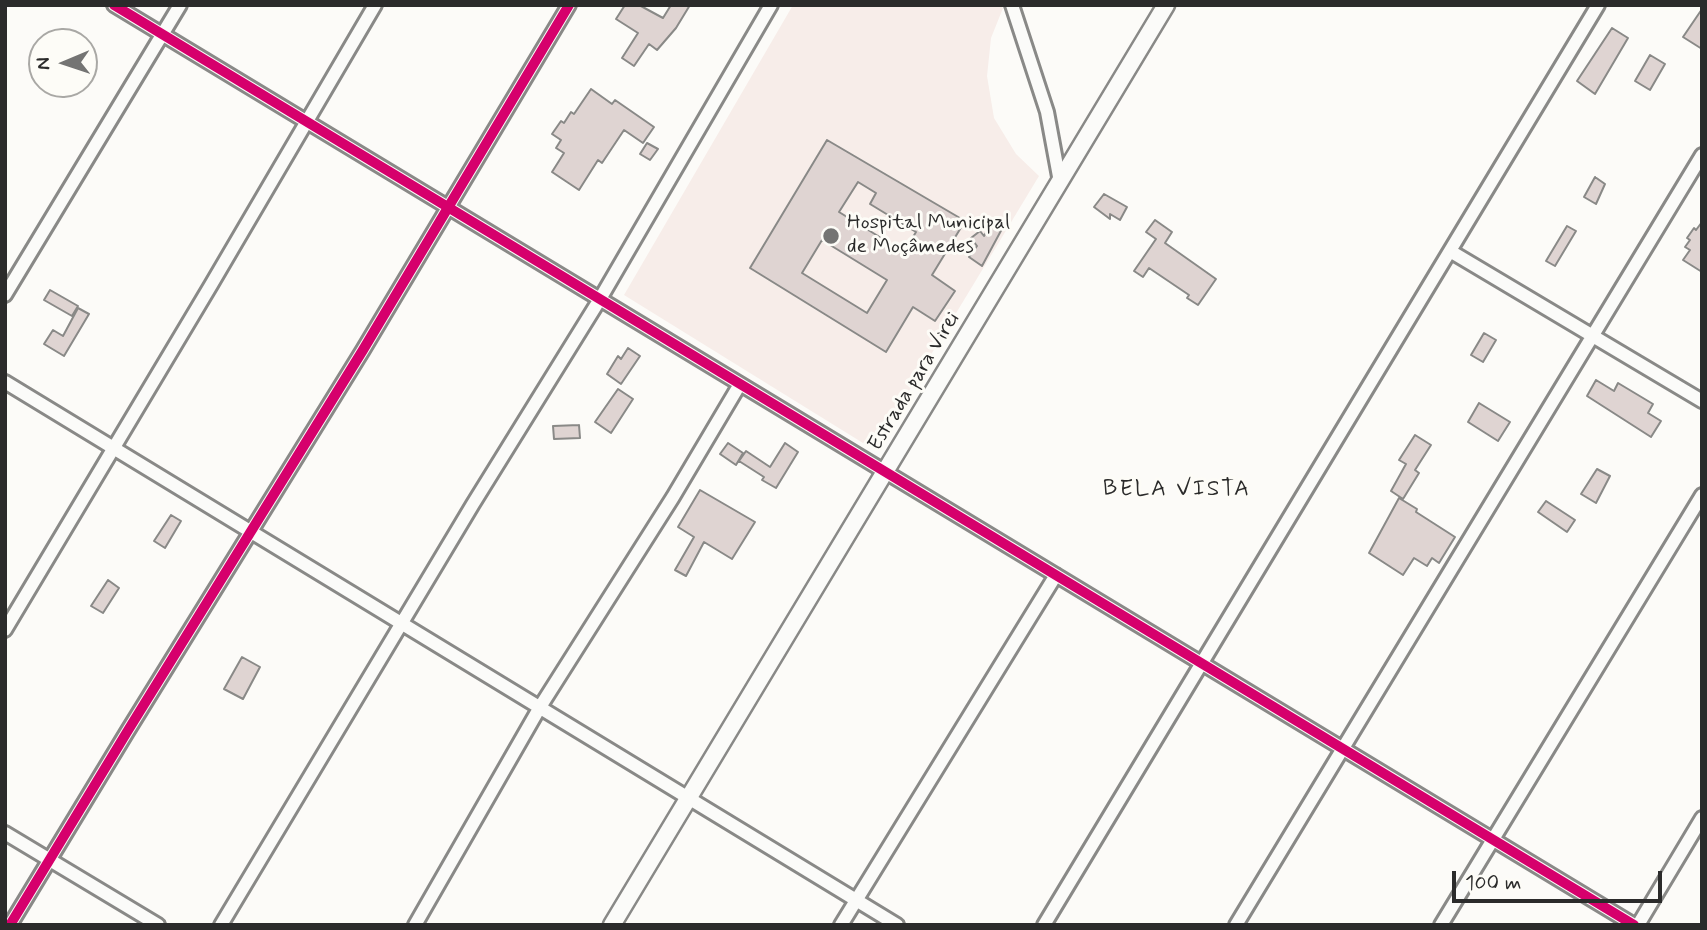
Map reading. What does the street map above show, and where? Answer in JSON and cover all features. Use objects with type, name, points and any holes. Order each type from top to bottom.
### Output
[{"type":"street","points":[[114,5],[1636,925],[1702,818]]},
{"type":"street","points":[[5,295],[180,5]]},
{"type":"street","points":[[5,630],[375,5]]},
{"type":"street","points":[[10,925],[363,350],[569,5]]},
{"type":"street","points":[[221,925],[600,299],[771,5]]},
{"type":"street","points":[[1012,5],[1048,112],[1060,181]]},
{"type":"street","name":"Estrada para Virei","points":[[612,925],[1166,5]]},
{"type":"street","points":[[1044,925],[1598,5]]},
{"type":"street","points":[[1236,925],[1702,155]]},
{"type":"street","points":[[1450,251],[1702,401]]},
{"type":"street","points":[[5,382],[897,925]]},
{"type":"street","points":[[415,925],[540,707],[673,497],[740,384]]},
{"type":"street","points":[[1441,925],[1702,495]]},
{"type":"street","points":[[841,925],[1056,575]]},
{"type":"street","points":[[5,833],[158,925]]},
{"type":"shaded area","name":"Hospital Municipal de Moçâmedes","points":[[793,5],[999,5],[1003,8],[991,38],[987,76],[994,118],[1016,154],[1039,176],[889,424],[863,443],[624,295]]},
{"type":"building","points":[[625,5],[639,5],[663,18],[671,5],[690,5],[676,28],[657,50],[649,44],[634,66],[622,58],[638,33],[616,19]]},
{"type":"building","points":[[1702,9],[1702,49],[1683,37]]},
{"type":"building","points":[[1612,28],[1628,38],[1595,94],[1577,81]]},
{"type":"building","points":[[1650,55],[1665,64],[1650,90],[1635,81]]},
{"type":"building","points":[[591,89],[612,104],[615,100],[654,127],[643,143],[624,130],[602,163],[598,160],[579,190],[552,172],[564,153],[556,148],[561,140],[552,134],[561,121],[564,123],[571,112],[574,114]]},
{"type":"building","points":[[827,140],[965,221],[932,275],[955,291],[935,321],[913,307],[886,352],[750,268]],"holes":[[[858,182],[876,193],[870,204],[916,232],[904,252],[839,212]],[[822,240],[887,280],[867,313],[802,273]]]},
{"type":"building","points":[[647,143],[658,149],[650,160],[640,154]]},
{"type":"building","points":[[1595,177],[1605,184],[1596,204],[1584,197]]},
{"type":"building","points":[[1104,194],[1127,207],[1120,220],[1110,214],[1110,219],[1094,207]]},
{"type":"building","points":[[1155,220],[1172,232],[1165,243],[1216,279],[1198,305],[1187,298],[1189,295],[1149,268],[1143,277],[1134,271],[1156,239],[1146,232]]},
{"type":"building","points":[[993,221],[1003,227],[982,266],[969,257],[977,246],[971,238],[980,231],[984,236]]},
{"type":"building","points":[[1702,222],[1702,272],[1683,260],[1690,250],[1685,247],[1690,240],[1687,238]]},
{"type":"building","points":[[1567,226],[1576,231],[1555,266],[1546,261]]},
{"type":"building","points":[[50,290],[78,306],[72,316],[44,300]]},
{"type":"building","points":[[78,308],[89,314],[64,356],[44,344],[53,330],[63,336]]},
{"type":"building","points":[[1484,333],[1496,340],[1483,362],[1471,355]]},
{"type":"building","points":[[628,348],[640,356],[621,384],[607,374],[618,356],[621,359]]},
{"type":"building","points":[[1596,380],[1614,391],[1618,383],[1653,404],[1648,413],[1661,421],[1651,437],[1587,396]]},
{"type":"building","points":[[618,389],[633,399],[611,433],[595,422]]},
{"type":"building","points":[[1479,403],[1510,422],[1498,441],[1468,422]]},
{"type":"building","points":[[579,425],[580,438],[554,439],[553,426]]},
{"type":"building","points":[[1415,435],[1431,445],[1415,470],[1419,473],[1403,499],[1391,491],[1406,464],[1399,460]]},
{"type":"building","points":[[728,443],[743,453],[736,465],[720,454]]},
{"type":"building","points":[[785,443],[798,452],[776,488],[739,461],[746,451],[770,467]]},
{"type":"building","points":[[1597,469],[1610,476],[1596,503],[1581,494]]},
{"type":"building","points":[[700,490],[755,522],[732,559],[704,542],[686,576],[675,570],[694,537],[678,527]]},
{"type":"building","points":[[1399,498],[1455,537],[1439,563],[1432,558],[1427,566],[1414,558],[1403,575],[1369,553]]},
{"type":"building","points":[[1546,501],[1575,520],[1567,532],[1538,512]]},
{"type":"building","points":[[171,515],[181,521],[165,548],[154,541]]},
{"type":"building","points":[[108,580],[119,588],[103,613],[91,606]]},
{"type":"building","points":[[242,657],[260,667],[243,699],[224,689]]},
{"type":"cycle path","points":[[114,5],[1634,925]]},
{"type":"cycle path","points":[[10,925],[363,350],[569,5]]},
{"type":"place","name":"Hospital Municipal de Moçâmedes","points":[[831,236]]},
{"type":"district","name":"BELA VISTA","points":[[1177,490]]}]
